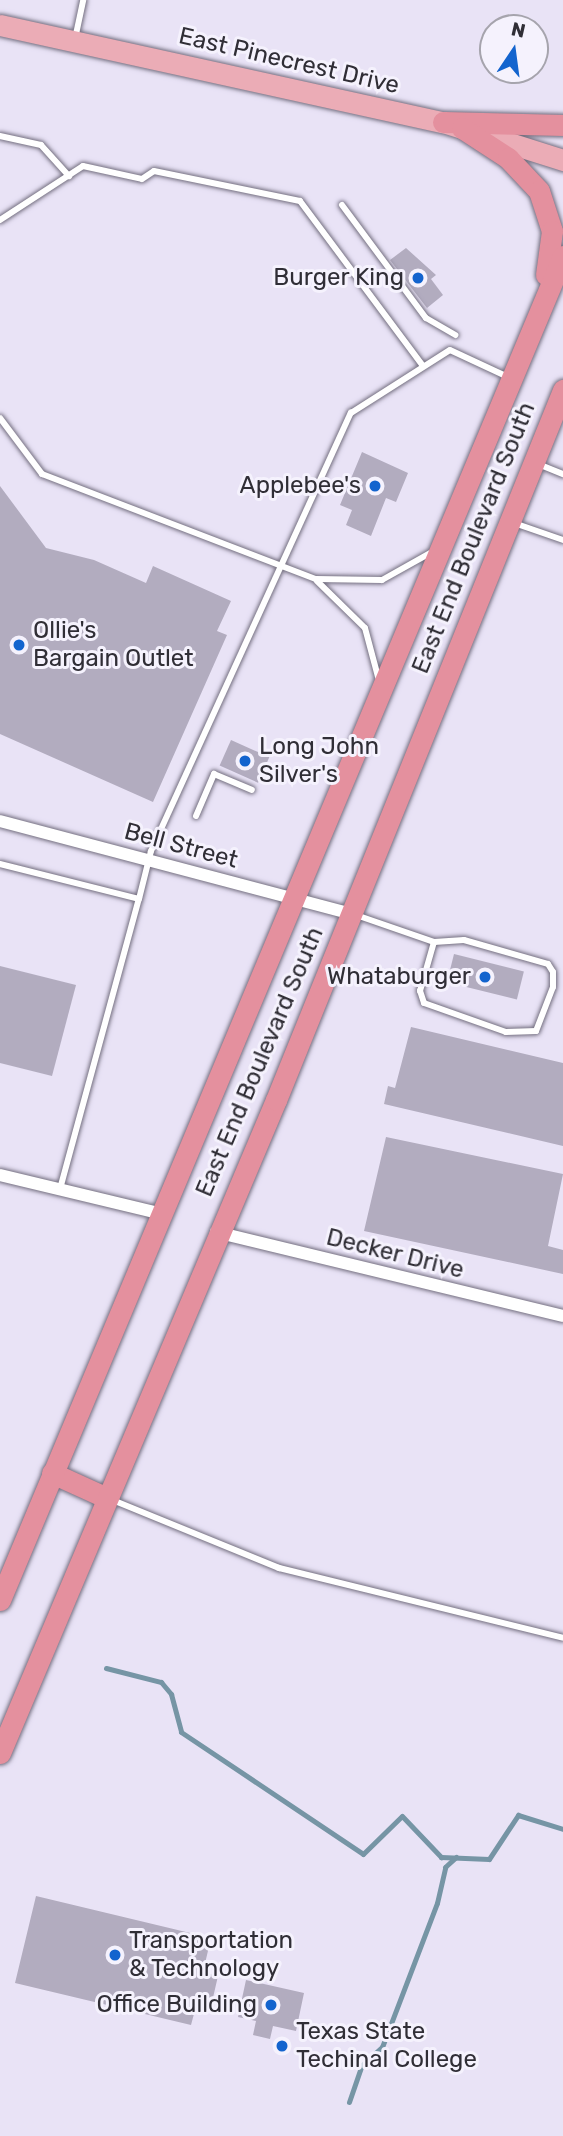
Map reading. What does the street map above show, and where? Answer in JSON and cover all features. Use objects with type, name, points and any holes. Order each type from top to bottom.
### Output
[{"type":"highway","points":[[452,125],[563,125]]},
{"type":"highway","points":[[452,125],[520,169],[545,204],[552,242],[538,312]]},
{"type":"highway","name":"East End Boulevard South","points":[[0,1600],[380,686],[563,256]]},
{"type":"highway","name":"East End Boulevard South","points":[[0,1753],[351,914],[533,462],[560,404]]},
{"type":"highway","points":[[52,1473],[105,1497]]},
{"type":"main road","name":"East Pinecrest Drive","points":[[0,25],[452,125],[563,160]]},
{"type":"street","name":"Bell Street","points":[[0,821],[351,914]]},
{"type":"street","points":[[0,1175],[162,1214]]},
{"type":"street","name":"Decker Drive","points":[[216,1232],[563,1316]]},
{"type":"lane","points":[[74,41],[83,0]]},
{"type":"lane","points":[[0,136],[41,145],[69,176]]},
{"type":"lane","points":[[0,220],[83,166],[142,179],[154,171],[300,201],[423,366]]},
{"type":"lane","points":[[342,205],[426,318],[455,335]]},
{"type":"lane","points":[[60,1189],[149,859],[351,413],[450,350],[510,377]]},
{"type":"lane","points":[[0,418],[42,474],[316,579],[382,580],[438,548]]},
{"type":"lane","points":[[533,462],[563,474]]},
{"type":"lane","points":[[509,521],[563,540]]},
{"type":"lane","points":[[316,579],[366,628],[380,686]]},
{"type":"lane","points":[[196,816],[214,774],[252,790]]},
{"type":"lane","points":[[0,864],[139,899]]},
{"type":"lane","points":[[351,914],[434,942],[487,945],[551,967],[553,987],[537,1031],[506,1032],[424,1003],[420,991],[434,942]]},
{"type":"lane","points":[[105,1497],[279,1568],[563,1638]]},
{"type":"building","name":"Burger King","points":[[406,248],[436,275],[431,279],[443,295],[427,308],[390,260]]},
{"type":"building","name":"Applebee's","points":[[362,452],[408,473],[396,502],[386,498],[371,536],[346,525],[352,510],[340,505]]},
{"type":"building","points":[[0,486],[46,548],[94,560],[146,583],[153,566],[231,601],[217,631],[227,635],[153,802],[0,734]]},
{"type":"building","name":"Long John Silver's","points":[[231,740],[269,757],[258,783],[220,766]]},
{"type":"building","name":"Whataburger","points":[[454,954],[524,971],[517,1000],[447,982]]},
{"type":"building","points":[[0,966],[76,985],[52,1076],[0,1063]]},
{"type":"building","points":[[411,1027],[563,1063],[563,1146],[384,1104],[388,1086],[395,1088]]},
{"type":"building","points":[[386,1137],[563,1174],[548,1246],[563,1250],[563,1274],[364,1231]]},
{"type":"building","name":"Transportation & Technology","points":[[36,1896],[211,1938],[203,1972],[218,1976],[212,2002],[198,1999],[191,2025],[15,1983]]},
{"type":"building","name":"Office Building","points":[[246,1980],[304,1993],[296,2031],[273,2026],[270,2039],[253,2035],[256,2021],[238,2017]]},
{"type":"waterway","points":[[106,1668],[161,1682],[171,1694],[181,1732],[363,1854],[402,1816],[441,1857],[489,1859],[518,1815],[563,1829]]},
{"type":"waterway","points":[[349,2102],[362,2065],[382,2047],[437,1903],[445,1867],[456,1857]]},
{"type":"place","name":"Burger King","points":[[418,278]]},
{"type":"place","name":"Applebee's","points":[[375,486]]},
{"type":"place","name":"Ollie's Bargain Outlet","points":[[19,645]]},
{"type":"place","name":"Long John Silver's","points":[[245,761]]},
{"type":"place","name":"Whataburger","points":[[485,977]]},
{"type":"place","name":"Transportation & Technology","points":[[115,1955]]},
{"type":"place","name":"Office Building","points":[[271,2005]]},
{"type":"place","name":"Texas State Techinal College","points":[[282,2046]]}]
